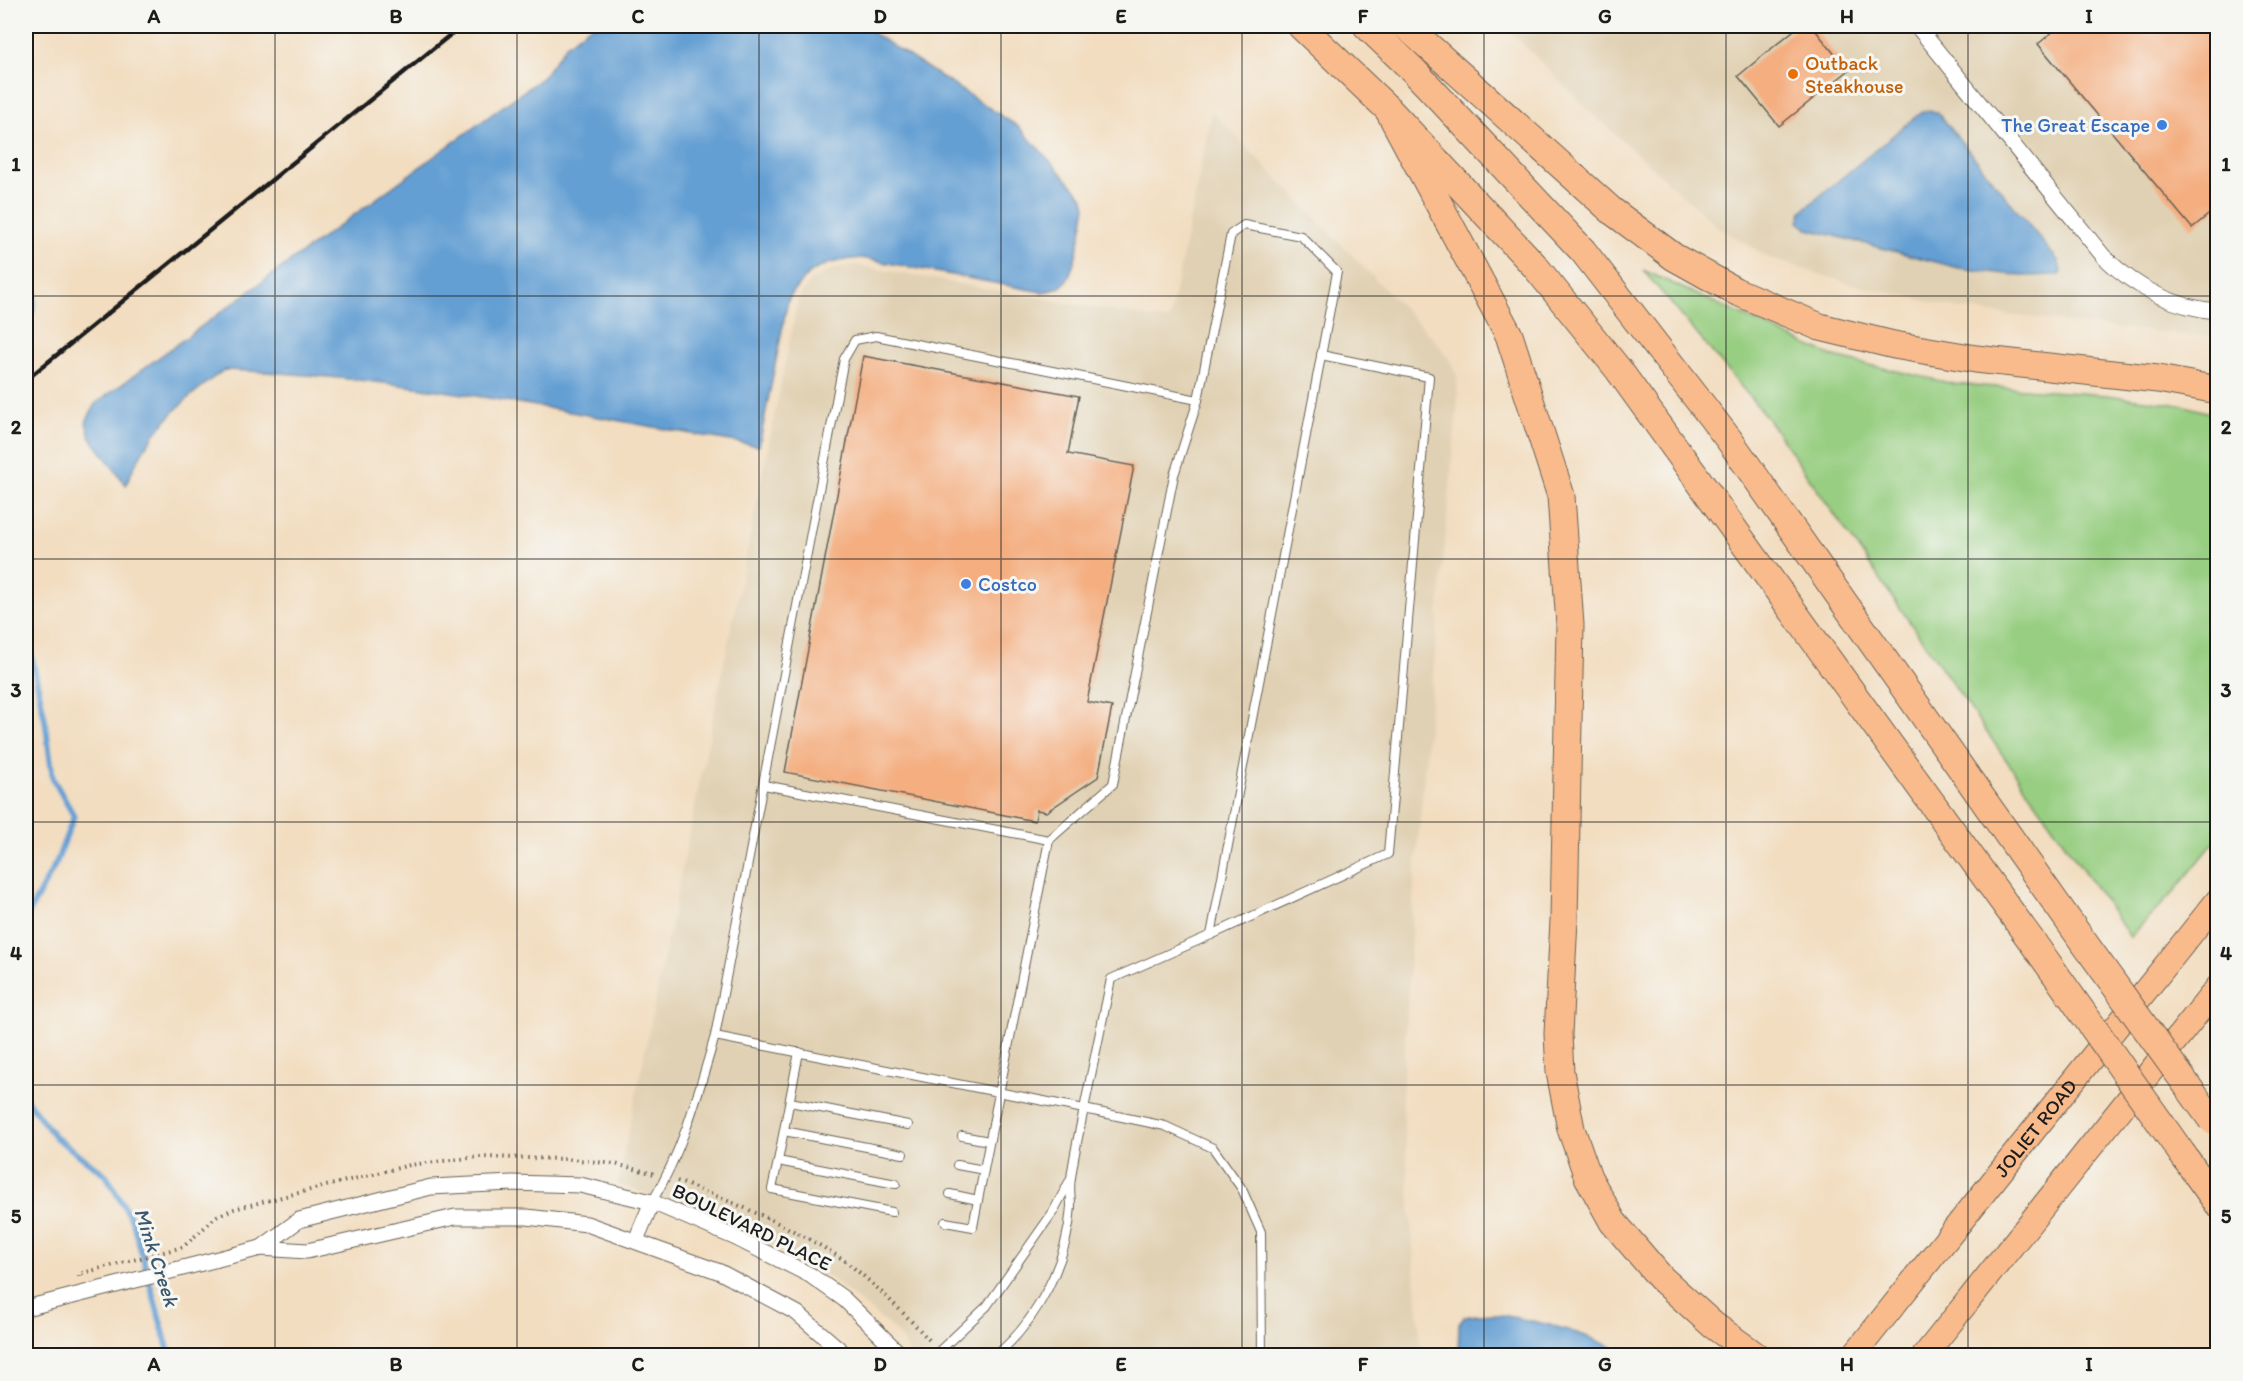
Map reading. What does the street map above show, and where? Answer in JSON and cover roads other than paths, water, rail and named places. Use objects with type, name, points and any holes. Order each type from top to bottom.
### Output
[{"type":"highway","points":[[1301,26],[1388,109],[1534,265],[1618,369],[2054,972],[2217,1204]]},
{"type":"highway","points":[[1367,26],[1414,71],[1590,260],[1730,441],[2080,937],[2215,1124]]},
{"type":"highway","points":[[1406,26],[1612,211],[1674,257],[1735,291],[1820,327],[1894,345],[1976,359],[2158,379],[2217,390]]},
{"type":"highway","points":[[1388,109],[1509,335],[1561,496],[1570,625],[1564,920],[1558,1034],[1560,1072],[1571,1129],[1588,1177],[1613,1222],[1661,1278],[1713,1325],[1756,1356]]},
{"type":"main road","name":"JOLIET ROAD","points":[[1853,1356],[2217,900]]},
{"type":"main road","points":[[1924,1356],[2217,987]]},
{"type":"street","points":[[1917,26],[2104,257],[2125,278],[2155,294],[2190,306],[2217,311]]},
{"type":"street","name":"BOULEVARD PLACE","points":[[261,1248],[299,1220],[431,1187],[512,1183],[580,1185],[652,1202],[810,1275],[844,1299],[902,1356]]},
{"type":"street","points":[[636,1240],[652,1202]]},
{"type":"street","points":[[26,1308],[261,1248],[307,1251],[456,1217],[527,1217],[587,1224],[720,1272],[797,1313],[847,1356]]},
{"type":"lane","points":[[26,30],[29,26]]},
{"type":"lane","points":[[945,1222],[973,1227],[1049,840],[1113,784],[1174,475],[1198,400],[1231,234],[1244,225],[1301,236],[1337,272],[1211,935]]},
{"type":"lane","points":[[652,1202],[667,1177],[687,1133],[715,1036],[844,359],[855,340],[876,336],[1198,400]]},
{"type":"lane","points":[[995,1356],[1028,1318],[1050,1284],[1061,1258],[1071,1206],[1070,1181],[1111,979],[1388,854],[1429,376],[1321,355]]},
{"type":"lane","points":[[764,785],[1049,840]]},
{"type":"lane","points":[[715,1036],[1164,1126],[1213,1148],[1242,1189],[1261,1232],[1262,1356]]},
{"type":"lane","points":[[799,1052],[772,1189],[892,1212]]},
{"type":"lane","points":[[790,1102],[908,1125]]},
{"type":"lane","points":[[784,1131],[903,1154]]},
{"type":"lane","points":[[962,1136],[989,1141]]},
{"type":"lane","points":[[778,1161],[896,1184]]},
{"type":"lane","points":[[957,1165],[984,1170]]},
{"type":"lane","points":[[934,1356],[987,1306],[1053,1212],[1070,1181]]},
{"type":"lane","points":[[950,1194],[978,1200]]},
{"type":"water","points":[[591,26],[862,26],[1019,127],[1084,198],[1086,207],[1075,259],[1068,278],[1059,288],[1042,292],[862,258],[838,261],[819,268],[803,280],[788,300],[759,446],[426,389],[359,380],[224,370],[193,394],[166,420],[144,450],[126,485],[90,437],[86,422],[95,404],[543,77],[566,45]]},
{"type":"water","points":[[1929,110],[1938,113],[2059,262],[2061,272],[2059,275],[2022,276],[1959,268],[1808,229],[1799,222],[1802,211],[1920,113]]},
{"type":"water","points":[[1493,1314],[1563,1328],[1628,1355],[1458,1355],[1459,1324],[1465,1316]]},
{"type":"waterway","name":"Mink Creek","points":[[26,263],[34,288],[34,303],[26,325]]},
{"type":"waterway","name":"Mink Creek","points":[[26,631],[45,720],[53,779],[74,816],[57,861],[26,918]]},
{"type":"waterway","name":"Mink Creek","points":[[26,1099],[55,1137],[106,1175],[133,1222],[170,1356]]},
{"type":"railway","points":[[26,380],[461,26]]},
{"type":"place","name":"Outback Steakhouse","points":[[1793,74]]},
{"type":"place","name":"The Great Escape","points":[[2162,125]]},
{"type":"place","name":"Costco","points":[[966,584]]}]
